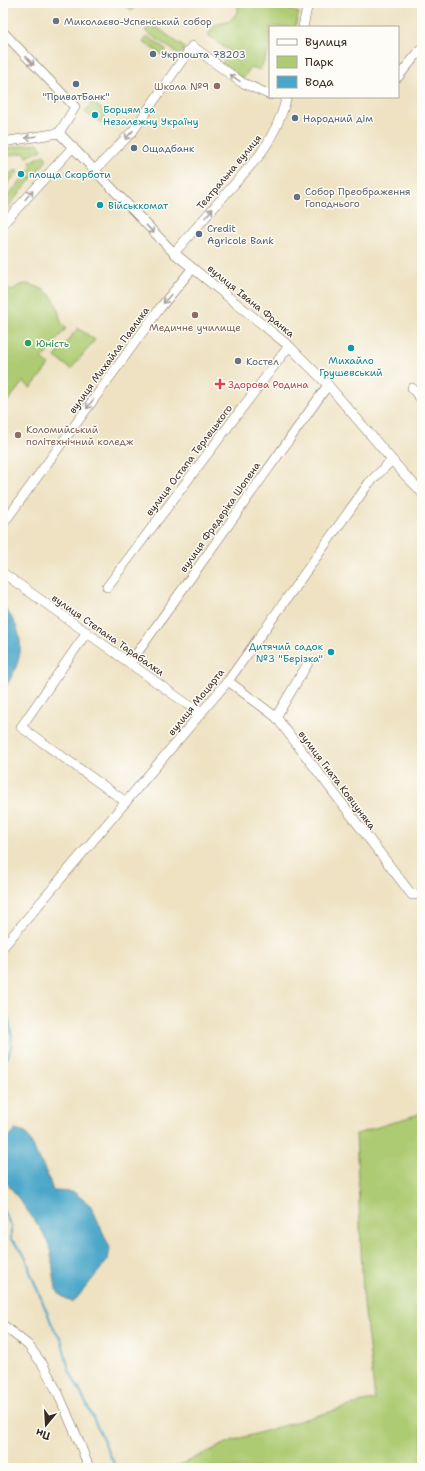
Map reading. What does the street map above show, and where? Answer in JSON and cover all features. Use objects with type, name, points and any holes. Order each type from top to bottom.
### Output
[{"type":"street","points":[[303,26],[308,3]]},
{"type":"street","points":[[3,32],[75,107],[59,133],[3,142]]},
{"type":"street","points":[[95,170],[133,131],[192,46],[241,82],[269,95]]},
{"type":"street","points":[[399,76],[422,48]]},
{"type":"street","name":"Театральна вулиця","points":[[174,253],[259,156],[270,140],[277,126],[286,99]]},
{"type":"street","name":"вулиця Івана Франка","points":[[59,133],[174,253],[289,346],[328,385],[392,460],[422,492]]},
{"type":"street","points":[[3,224],[72,147]]},
{"type":"street","name":"вулиця Михайла Павлика","points":[[3,524],[160,308],[192,269]]},
{"type":"street","name":"вулиця Остапа Терлецького","points":[[107,587],[289,346]]},
{"type":"street","name":"вулиця Фредеріка Шопена","points":[[130,663],[328,385]]},
{"type":"street","points":[[412,388],[422,400]]},
{"type":"street","name":"вулиця Моцарта","points":[[3,947],[228,681],[369,483],[392,460]]},
{"type":"street","name":"вулиця Степана Тарабалки","points":[[3,573],[201,714]]},
{"type":"street","points":[[87,632],[21,728],[126,802]]},
{"type":"street","points":[[276,717],[308,663]]},
{"type":"street","name":"вулиця Гната Ковцуняка","points":[[228,681],[276,717],[412,895],[422,893]]},
{"type":"street","points":[[3,1325],[28,1345],[44,1365],[80,1444],[89,1468]]},
{"type":"green space","points":[[121,3],[137,3],[132,11]]},
{"type":"green space","points":[[238,3],[279,3],[279,5],[299,13],[295,26],[269,26],[269,50],[260,70],[251,67],[243,79],[221,64],[230,52],[208,35],[215,25],[230,21],[238,11]]},
{"type":"green space","points":[[151,23],[185,48],[180,55],[145,31]]},
{"type":"green space","points":[[147,36],[166,49],[162,55],[143,42]]},
{"type":"green space","points":[[92,102],[107,113],[101,123],[85,112]]},
{"type":"green space","points":[[38,143],[42,150],[27,157],[25,153],[3,156],[3,149]]},
{"type":"green space","points":[[44,155],[47,160],[6,209],[3,202],[32,167],[30,162]]},
{"type":"green space","points":[[17,170],[18,172],[3,189],[3,177]]},
{"type":"green space","name":"Юність","points":[[25,284],[36,286],[46,291],[50,295],[56,303],[61,321],[66,328],[42,359],[49,365],[31,388],[23,382],[3,407],[3,290],[5,286],[12,291],[18,286]]},
{"type":"green space","points":[[78,328],[95,340],[71,369],[55,357]]},
{"type":"green space","points":[[422,1113],[422,1468],[173,1468],[231,1441],[363,1402],[375,1400],[363,1295],[356,1134]]},
{"type":"water","points":[[3,606],[11,616],[16,627],[20,637],[20,648],[19,658],[15,669],[3,690]]},
{"type":"water","points":[[15,1130],[26,1133],[48,1176],[53,1191],[74,1192],[91,1206],[110,1248],[108,1260],[72,1302],[60,1295],[56,1289],[50,1248],[43,1232],[8,1184],[3,1180],[3,1143]]},
{"type":"waterway","points":[[3,999],[10,1024],[12,1040],[11,1048],[3,1064]]},
{"type":"waterway","points":[[3,1210],[11,1226],[11,1240],[21,1250],[26,1258],[30,1272],[54,1329],[61,1338],[69,1370],[90,1411],[116,1468]]},
{"type":"place","name":"Миколаєво-Успенський собор","points":[[56,21]]},
{"type":"place","name":"Укрпошта 78203","points":[[153,54]]},
{"type":"place","name":"\"ПриватБанк\"","points":[[76,84]]},
{"type":"place","name":"Школа №9","points":[[217,86]]},
{"type":"place","name":"Борцям за Незалежну Україну","points":[[95,115]]},
{"type":"place","name":"Народний дім","points":[[295,118]]},
{"type":"place","name":"Ощадбанк","points":[[134,148]]},
{"type":"place","name":"площа Скорботи","points":[[21,174]]},
{"type":"place","name":"Собор Преображення Гоподнього","points":[[297,197]]},
{"type":"place","name":"Військкомат","points":[[100,205]]},
{"type":"place","name":"Credit Agricole Bank","points":[[199,234]]},
{"type":"place","name":"Медичне училище","points":[[195,315]]},
{"type":"place","name":"Юність","points":[[28,343]]},
{"type":"place","name":"Михайло Грушевський","points":[[351,348]]},
{"type":"place","name":"Костел","points":[[238,361]]},
{"type":"place","name":"Здорова Родина","points":[[220,384]]},
{"type":"place","name":"Коломийський політехнічний коледж","points":[[18,435]]},
{"type":"place","name":"Дитячий садок №3 \"Берізка\"","points":[[331,652]]}]
